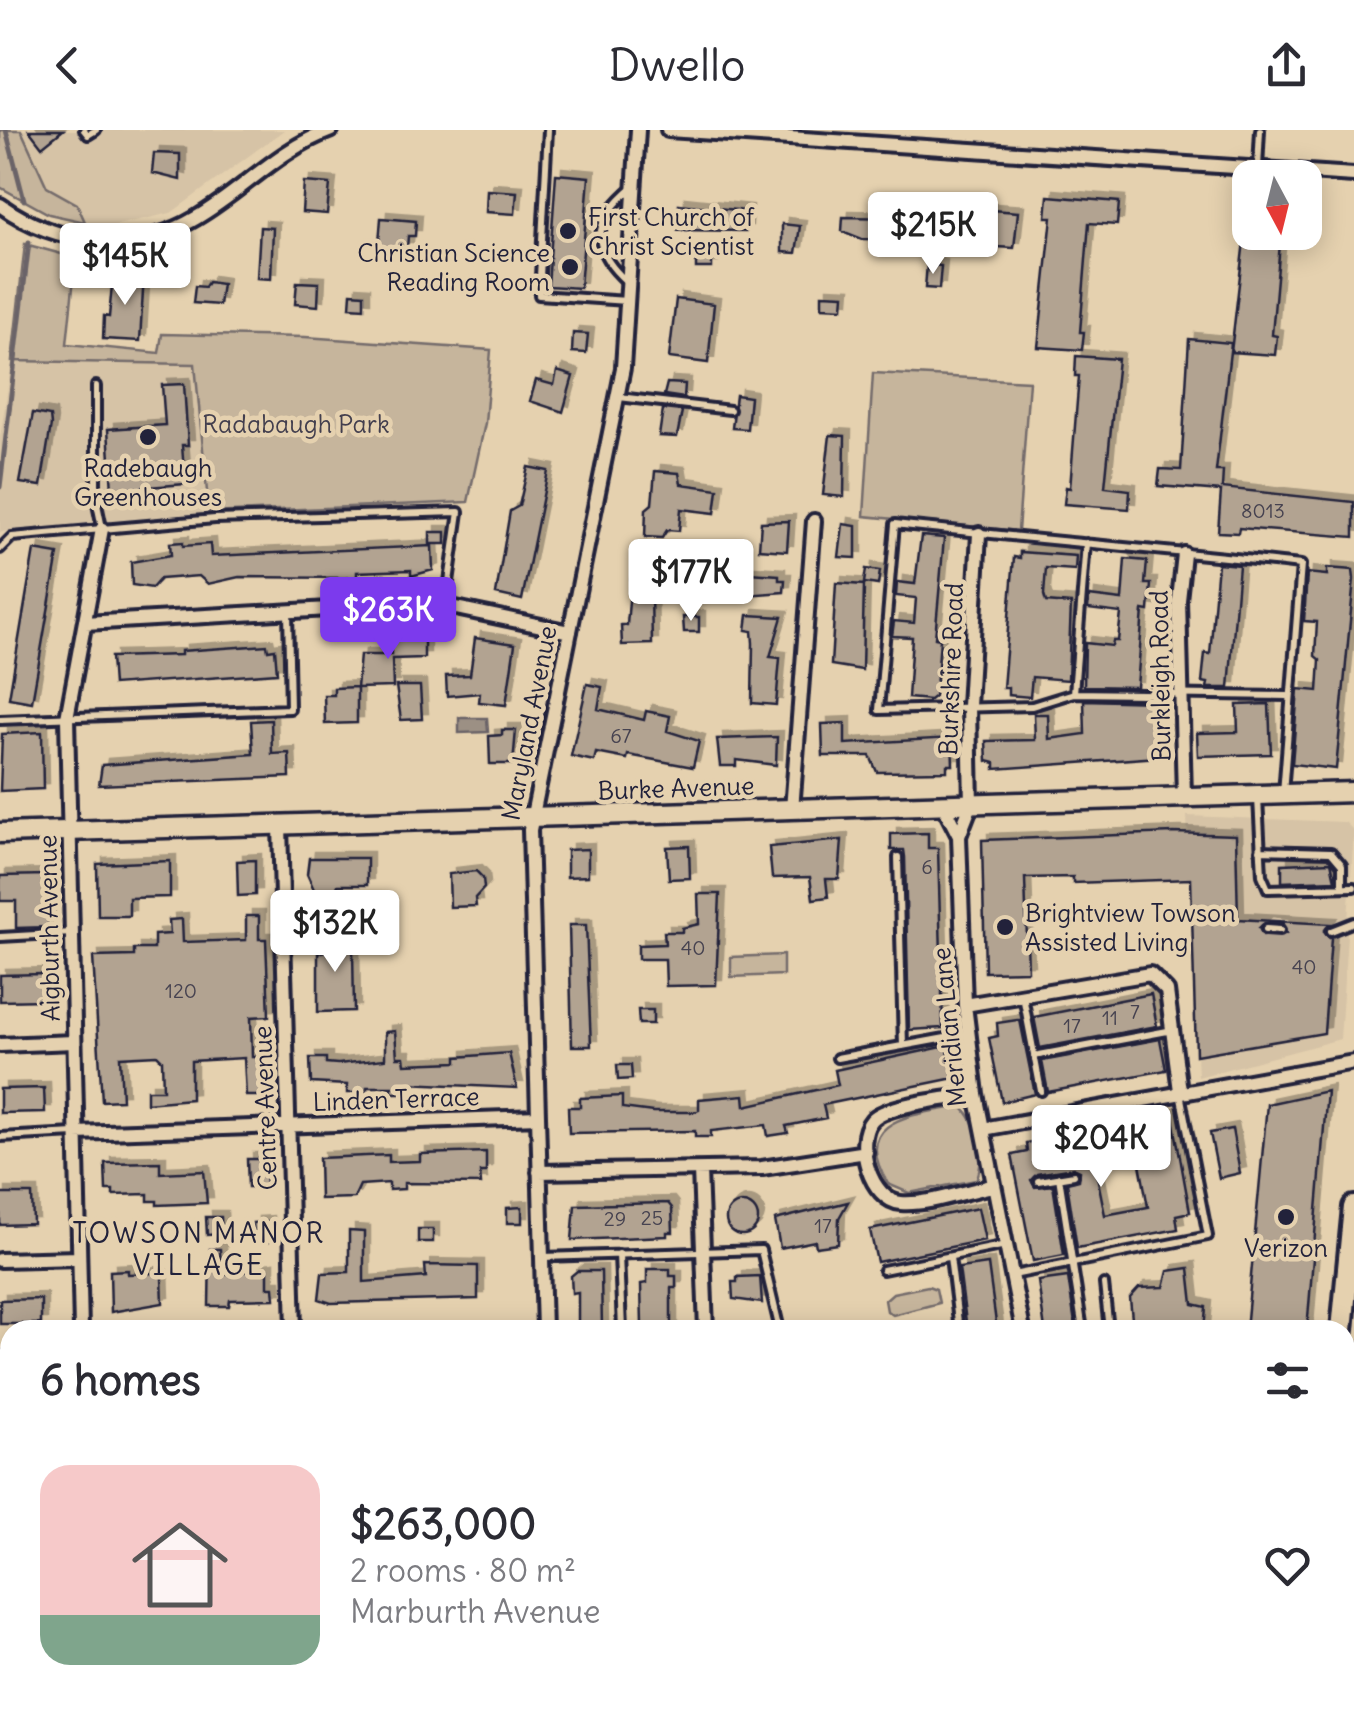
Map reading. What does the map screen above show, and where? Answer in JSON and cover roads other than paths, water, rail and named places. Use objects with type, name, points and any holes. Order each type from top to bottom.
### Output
[{"type":"main road","points":[[1347,1320],[1354,1207]]},
{"type":"street","points":[[0,206],[70,237],[99,241],[146,236],[196,218],[274,158],[330,130]]},
{"type":"street","name":"Maryland Avenue","points":[[544,1320],[532,817],[618,396],[638,130]]},
{"type":"street","points":[[668,130],[825,135],[1232,167]]},
{"type":"street","points":[[1322,174],[1354,176]]},
{"type":"street","points":[[792,810],[814,521]]},
{"type":"street","name":"Aigburth Avenue","points":[[81,1320],[67,718],[102,529]]},
{"type":"street","name":"Burkshire Road","points":[[971,805],[968,706],[979,534]]},
{"type":"street","name":"Burkleigh Road","points":[[1184,554],[1178,600],[1184,797]]},
{"type":"street","points":[[85,623],[446,603],[570,632]]},
{"type":"street","name":"Burke Avenue","points":[[0,833],[1354,792]]},
{"type":"street","name":"Meridian Lane","points":[[943,805],[959,836]]},
{"type":"street","name":"Meridian Lane","points":[[971,805],[959,836],[965,1006],[976,1094],[1021,1320]]},
{"type":"street","name":"Centre Avenue","points":[[280,825],[294,1320]]},
{"type":"street","points":[[965,1006],[1150,974],[1167,991],[1180,1091]]},
{"type":"street","points":[[0,1044],[74,1042]]},
{"type":"street","points":[[984,1128],[1354,1062]]},
{"type":"street","points":[[976,1094],[895,1109],[873,1118],[865,1134],[866,1152],[872,1181],[884,1195],[900,1203],[993,1186]]},
{"type":"street","name":"Linden Terrace","points":[[76,1132],[538,1117]]},
{"type":"street","points":[[539,1172],[762,1168],[866,1152]]},
{"type":"street","points":[[700,1170],[706,1320]]},
{"type":"street","points":[[0,1260],[79,1258]]},
{"type":"lane","points":[[84,130],[88,135],[96,130]]},
{"type":"lane","points":[[548,130],[539,295],[628,301]]},
{"type":"lane","points":[[1258,160],[1260,130]]},
{"type":"lane","points":[[629,284],[609,265],[600,231],[609,209],[634,185]]},
{"type":"lane","points":[[96,386],[96,499],[102,529]]},
{"type":"lane","points":[[618,396],[730,410]]},
{"type":"lane","points":[[0,549],[12,537],[102,529],[215,520],[459,512],[446,603]]},
{"type":"lane","points":[[1283,794],[1287,696],[1301,565],[895,524],[879,710],[1032,706],[1074,692],[1287,696]]},
{"type":"lane","points":[[1074,692],[1086,543]]},
{"type":"lane","points":[[0,720],[290,709],[288,610]]},
{"type":"lane","points":[[1258,795],[1260,850],[1268,888],[1354,886]]},
{"type":"lane","points":[[1260,850],[1331,852],[1342,865],[1342,884]]},
{"type":"lane","points":[[898,857],[903,1046]]},
{"type":"lane","points":[[1331,931],[1354,922]]},
{"type":"lane","points":[[1266,929],[1280,930]]},
{"type":"lane","points":[[0,936],[72,933]]},
{"type":"lane","points":[[1023,994],[1041,1091]]},
{"type":"lane","points":[[1034,1056],[1174,1029]]},
{"type":"lane","points":[[836,1058],[968,1034]]},
{"type":"lane","points":[[1014,1275],[1208,1236],[1180,1091]]},
{"type":"lane","points":[[0,1137],[76,1132]]},
{"type":"lane","points":[[1038,1181],[1074,1175]]},
{"type":"lane","points":[[1059,1178],[1082,1320]]},
{"type":"lane","points":[[883,1270],[1007,1245]]},
{"type":"lane","points":[[542,1257],[761,1250],[778,1320]]},
{"type":"lane","points":[[619,1254],[622,1320]]},
{"type":"lane","points":[[950,1258],[958,1320]]},
{"type":"lane","points":[[1104,1284],[1108,1320]]},
{"type":"waterway","points":[[6,130],[24,200]]},
{"type":"waterway","points":[[0,487],[29,242]]},
{"type":"place","name":"First Church of Christ Scientist","points":[[568,231]]},
{"type":"place","name":"Christian Science Reading Room","points":[[570,267]]},
{"type":"place","name":"Radebaugh Greenhouses","points":[[148,437]]},
{"type":"place","name":"Brightview Towson Assisted Living","points":[[1005,927]]},
{"type":"place","name":"Verizon","points":[[1286,1217]]},
{"type":"district","name":"TOWSON MANOR VILLAGE","points":[[199,1249]]},
{"type":"park label","name":"Radabaugh Park","points":[[296,424]]}]
